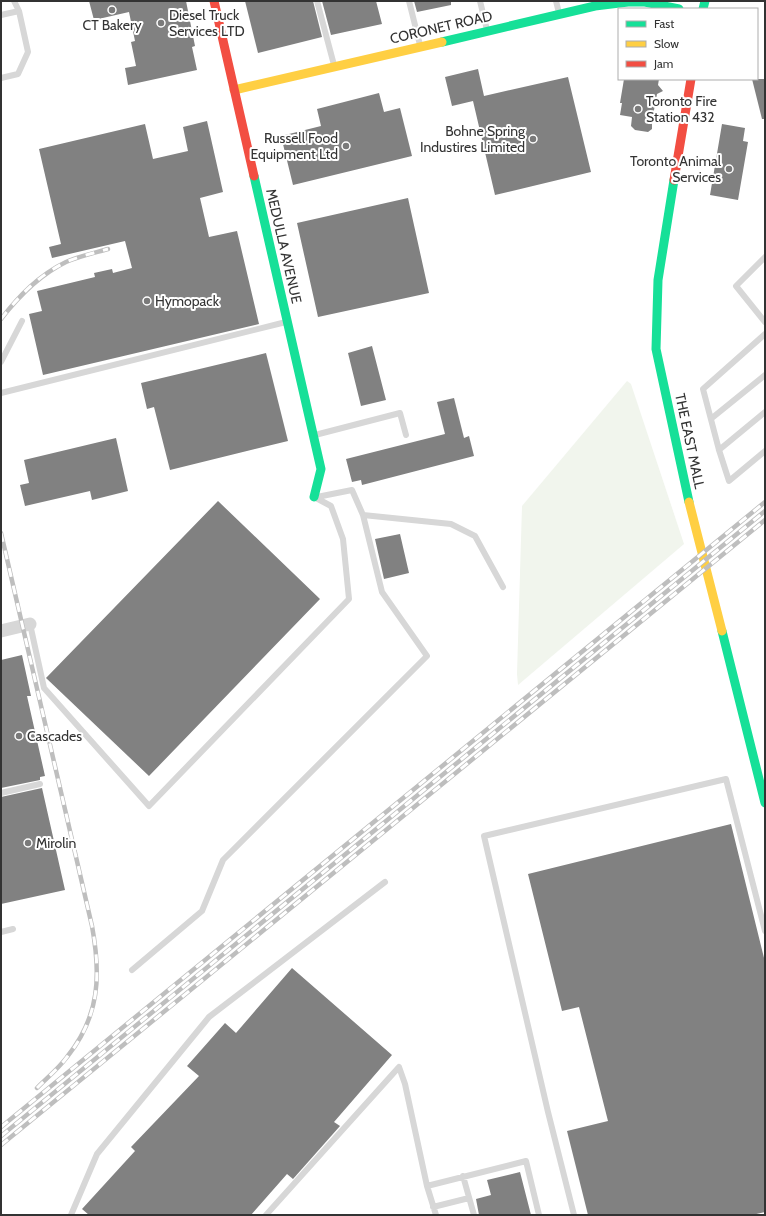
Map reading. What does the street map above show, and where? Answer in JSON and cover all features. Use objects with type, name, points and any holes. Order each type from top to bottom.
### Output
[{"type":"street","name":"MEDULLA AVENUE","points":[[214,1],[321,469],[314,497]]},
{"type":"street","name":"CORONET ROAD","points":[[234,90],[603,5],[628,2],[645,2],[674,8]]},
{"type":"street","name":"THE EAST MALL","points":[[692,80],[658,280],[656,349],[690,505],[765,803]]},
{"type":"street","points":[[1,631],[30,624]]},
{"type":"lane","points":[[1,78],[18,74],[28,52],[19,10],[14,1]]},
{"type":"lane","points":[[317,1],[334,67]]},
{"type":"lane","points":[[409,1],[421,46]]},
{"type":"lane","points":[[480,1],[488,31]]},
{"type":"lane","points":[[556,1],[560,15]]},
{"type":"lane","points":[[1,15],[19,10]]},
{"type":"lane","points":[[765,257],[736,286],[765,322]]},
{"type":"lane","points":[[1,362],[22,321]]},
{"type":"lane","points":[[1,393],[287,322]]},
{"type":"lane","points":[[765,334],[704,389],[719,450],[729,481],[765,451]]},
{"type":"lane","points":[[712,418],[765,375]]},
{"type":"lane","points":[[719,450],[765,412]]},
{"type":"lane","points":[[313,435],[400,413],[406,435]]},
{"type":"lane","points":[[132,970],[202,911],[224,860],[427,656],[382,592],[363,514],[352,490],[314,497]]},
{"type":"lane","points":[[30,624],[44,688],[149,806],[349,599],[343,539],[331,506],[314,497]]},
{"type":"lane","points":[[363,514],[451,524],[475,536],[503,587]]},
{"type":"lane","points":[[574,1215],[484,836],[726,779],[765,931]]},
{"type":"lane","points":[[1,793],[40,784]]},
{"type":"lane","points":[[71,1215],[97,1154],[209,1017],[385,882]]},
{"type":"lane","points":[[1,932],[12,929]]},
{"type":"lane","points":[[266,1215],[399,1067],[405,1084],[436,1215]]},
{"type":"lane","points":[[428,1186],[526,1161],[539,1215]]},
{"type":"lane","points":[[463,1176],[474,1215]]},
{"type":"lane","points":[[433,1207],[470,1198]]},
{"type":"shaded area","points":[[627,381],[631,384],[684,544],[518,685],[517,674],[522,506]]},
{"type":"building","points":[[89,1],[186,1],[195,46],[192,47],[197,70],[128,85],[125,68],[136,66],[131,42],[135,41],[129,12],[94,20]]},
{"type":"building","points":[[245,1],[313,1],[322,37],[258,53]]},
{"type":"building","points":[[322,1],[376,1],[382,24],[331,35]]},
{"type":"building","points":[[414,1],[451,1],[451,5],[417,12]]},
{"type":"building","name":"Bohne Spring Industires Limited","points":[[478,69],[484,96],[568,77],[591,172],[495,195],[473,101],[452,106],[445,77]]},
{"type":"building","points":[[765,79],[765,119],[762,119],[752,80]]},
{"type":"building","name":"Toronto Fire Station 432","points":[[624,80],[659,80],[658,85],[663,91],[657,94],[652,129],[648,132],[635,130],[631,126],[632,117],[620,115],[622,103],[620,103]]},
{"type":"building","name":"Russell Food Equipment Ltd","points":[[379,93],[384,112],[400,108],[412,156],[293,185],[281,136],[321,126],[317,109]]},
{"type":"building","points":[[207,121],[223,192],[200,198],[209,237],[237,231],[259,324],[43,375],[29,314],[42,311],[37,291],[95,277],[94,273],[112,269],[113,273],[132,268],[125,241],[52,258],[49,247],[61,244],[39,149],[145,124],[153,159],[188,151],[183,127]]},
{"type":"building","name":"Toronto Animal Services","points":[[722,124],[745,128],[743,141],[748,142],[738,200],[710,195]]},
{"type":"building","points":[[408,198],[429,293],[318,317],[297,223]]},
{"type":"building","points":[[372,346],[386,400],[361,406],[348,353]]},
{"type":"building","points":[[266,353],[288,441],[170,470],[154,407],[147,409],[141,383]]},
{"type":"building","points":[[454,398],[464,438],[469,436],[474,456],[362,485],[361,480],[352,482],[346,459],[445,434],[437,402]]},
{"type":"building","points":[[116,438],[128,491],[92,500],[90,491],[25,506],[20,485],[29,483],[24,460]]},
{"type":"building","points":[[218,501],[320,599],[149,776],[46,678]]},
{"type":"building","points":[[400,534],[409,573],[384,579],[375,539]]},
{"type":"building","name":"Cascades","points":[[22,655],[31,696],[27,696],[45,776],[40,777],[40,780],[1,788],[1,660]]},
{"type":"building","name":"Mirolin","points":[[42,788],[65,890],[1,904],[1,797]]},
{"type":"building","points":[[731,824],[765,962],[765,1212],[752,1215],[588,1215],[567,1131],[608,1121],[579,1007],[562,1011],[528,874]]},
{"type":"building","points":[[292,968],[392,1055],[334,1122],[340,1126],[293,1179],[287,1174],[251,1215],[89,1215],[82,1209],[135,1151],[131,1147],[199,1076],[187,1066],[225,1023],[236,1033]]},
{"type":"building","points":[[520,1172],[531,1215],[479,1215],[476,1199],[491,1195],[487,1180]]},
{"type":"railway","points":[[1,319],[22,294],[56,267],[82,256],[108,249]]},
{"type":"railway","points":[[1,1127],[765,502]]},
{"type":"railway","points":[[1,1136],[765,511]]},
{"type":"railway","points":[[1,1145],[765,520]]},
{"type":"railway","points":[[1,533],[92,926],[97,961],[95,994],[92,1010],[86,1026],[78,1042],[64,1061],[37,1088]]},
{"type":"traffic: fast","points":[[703,8],[705,1]]},
{"type":"traffic: fast","points":[[442,42],[595,6],[628,2],[645,2],[674,8]]},
{"type":"traffic: fast","points":[[254,176],[321,469],[314,497]]},
{"type":"traffic: fast","points":[[674,180],[658,280],[656,349],[689,502]]},
{"type":"traffic: fast","points":[[722,631],[765,803]]},
{"type":"traffic: slow","points":[[234,90],[442,42]]},
{"type":"traffic: slow","points":[[689,502],[722,631]]},
{"type":"traffic: jam","points":[[214,1],[254,176]]},
{"type":"traffic: jam","points":[[674,180],[691,80]]},
{"type":"place","name":"CT Bakery","points":[[112,10]]},
{"type":"place","name":"Diesel Truck Services LTD","points":[[161,23]]},
{"type":"place","name":"Toronto Fire Station 432","points":[[638,109]]},
{"type":"place","name":"Bohne Spring Industires Limited","points":[[533,139]]},
{"type":"place","name":"Russell Food Equipment Ltd","points":[[346,146]]},
{"type":"place","name":"Toronto Animal Services","points":[[729,169]]},
{"type":"place","name":"Hymopack","points":[[147,301]]},
{"type":"place","name":"Cascades","points":[[19,736]]},
{"type":"place","name":"Mirolin","points":[[28,843]]}]
